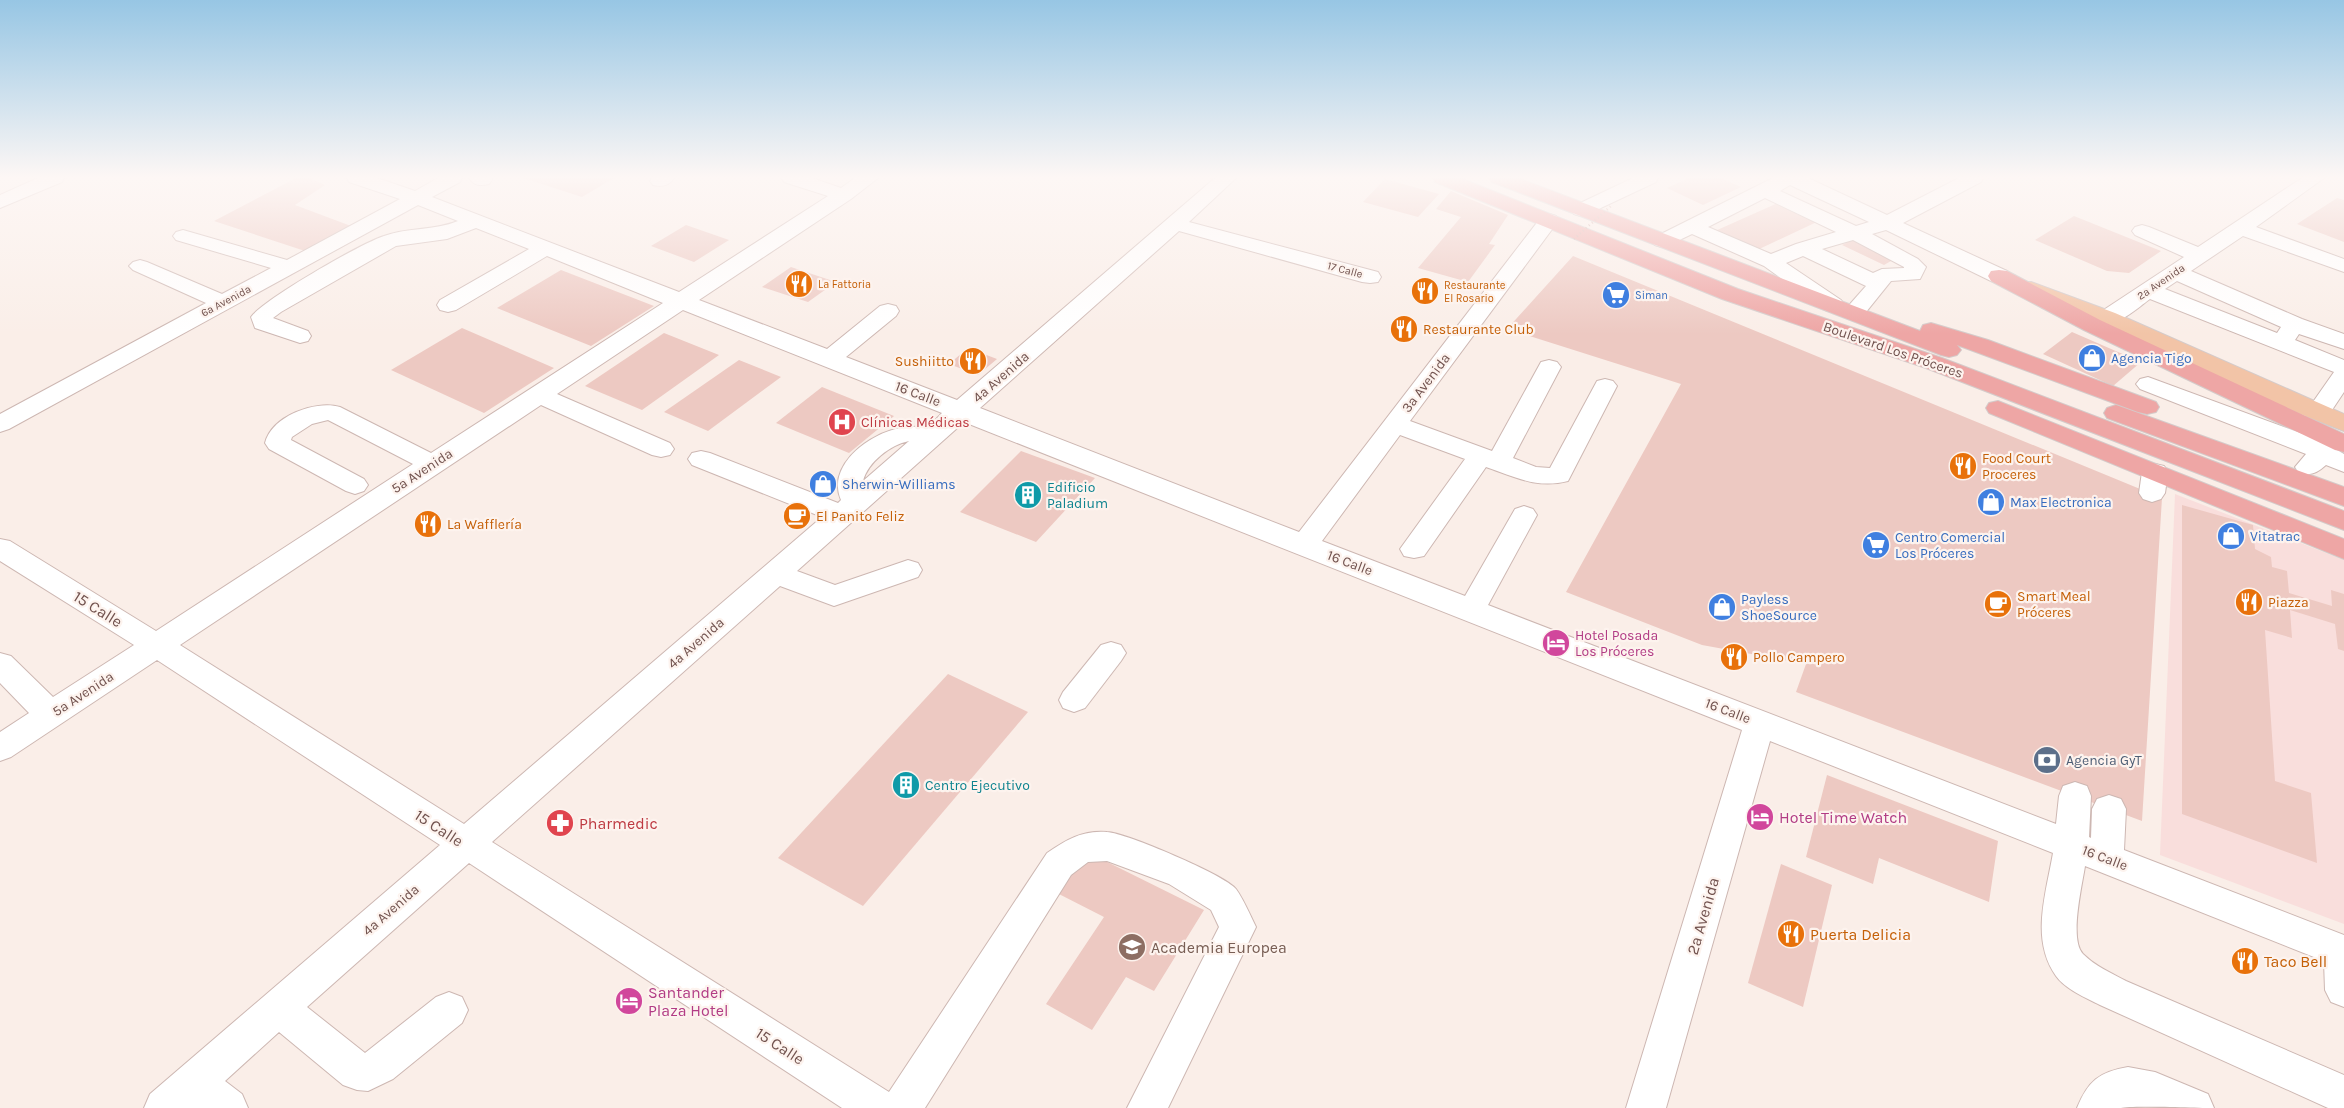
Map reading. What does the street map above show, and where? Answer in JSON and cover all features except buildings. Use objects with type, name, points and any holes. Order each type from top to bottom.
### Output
[{"type":"highway","name":"Boulevard Los Próceres","points":[[1573,230],[1730,294],[1934,364],[2344,521]]},
{"type":"highway","name":"Boulevard Los Próceres","points":[[1632,230],[2344,497]]},
{"type":"highway","points":[[1999,276],[2092,325],[2330,457],[2344,480]]},
{"type":"highway","points":[[1730,294],[2154,483],[2344,550]]},
{"type":"highway","points":[[1858,314],[1922,327],[2330,457]]},
{"type":"main road","points":[[1999,276],[2107,318],[2344,423]]},
{"type":"street","name":"6a Avenida","points":[[0,424],[358,230]]},
{"type":"street","points":[[300,336],[263,323],[262,317],[273,307],[368,251],[391,240],[464,230]]},
{"type":"street","name":"16 Calle","points":[[512,230],[546,248],[2342,952]]},
{"type":"street","name":"5a Avenida","points":[[0,748],[791,230]]},
{"type":"street","name":"4a Avenida","points":[[164,1108],[1169,230]]},
{"type":"street","name":"17 Calle","points":[[1223,230],[1370,277]]},
{"type":"street","points":[[1243,230],[1325,247]]},
{"type":"street","name":"3a Avenida","points":[[1304,545],[1542,230]]},
{"type":"street","points":[[1662,241],[1690,230]]},
{"type":"street","points":[[1698,230],[1771,262],[1833,305]]},
{"type":"street","points":[[1850,230],[1911,263],[1915,268],[1912,274],[1882,275],[1879,284],[1858,314]]},
{"type":"street","points":[[1771,262],[1803,248],[1863,230]]},
{"type":"street","points":[[1902,230],[1999,276]]},
{"type":"street","name":"2a Avenida","points":[[2107,318],[2239,230]]},
{"type":"street","points":[[2246,230],[2344,266]]},
{"type":"street","points":[[2142,231],[2200,256]]},
{"type":"street","points":[[183,236],[289,267]]},
{"type":"street","points":[[448,305],[546,248]]},
{"type":"street","points":[[1803,248],[1879,284]]},
{"type":"street","points":[[140,266],[224,303]]},
{"type":"street","points":[[2175,272],[2288,334],[2344,368]]},
{"type":"street","points":[[2148,290],[2288,334],[2344,342]]},
{"type":"street","points":[[829,359],[888,311]]},
{"type":"street","points":[[1414,550],[1490,458],[1549,367]]},
{"type":"street","points":[[2312,410],[2321,408],[2344,375]]},
{"type":"street","points":[[2148,384],[2310,446],[2330,457]]},
{"type":"street","points":[[1395,424],[1531,474],[1547,477],[1559,475],[1605,386]]},
{"type":"street","points":[[538,396],[661,450]]},
{"type":"street","points":[[355,485],[278,443],[280,434],[295,422],[330,412],[434,464]]},
{"type":"street","points":[[701,460],[849,509]]},
{"type":"street","points":[[1471,610],[1524,516]]},
{"type":"street","name":"15 Calle","points":[[0,548],[157,646],[878,1108]]},
{"type":"street","points":[[776,573],[834,596],[908,570]]},
{"type":"street","points":[[1074,700],[1111,653]]},
{"type":"street","points":[[4,676],[51,715]]},
{"type":"street","name":"2a Avenida","points":[[1646,1108],[1760,723]]},
{"type":"street","points":[[2075,796],[2071,845],[2058,932],[2062,950],[2069,965],[2090,981],[2113,993],[2344,1095]]},
{"type":"street","points":[[2107,859],[2110,809]]},
{"type":"street","points":[[902,1108],[1060,864],[1081,848],[1108,846],[1181,872],[1224,899],[1238,928],[1147,1108]]},
{"type":"street","points":[[2342,952],[2344,990]]},
{"type":"street","points":[[279,1008],[357,1071],[368,1072],[379,1066],[449,1010]]},
{"type":"street","points":[[194,1082],[228,1108]]},
{"type":"street","points":[[2097,1108],[2103,1095],[2117,1087],[2145,1087],[2194,1108]]},
{"type":"path","points":[[1574,239],[1584,230]]},
{"type":"shaded area","points":[[2175,494],[2344,560],[2344,924],[2160,855]]},
{"type":"place","name":"La Fattoria","points":[[799,284]]},
{"type":"place","name":"Restaurante El Rosario","points":[[1425,291]]},
{"type":"place","name":"Siman","points":[[1616,295]]},
{"type":"place","name":"Restaurante Club","points":[[1404,329]]},
{"type":"place","name":"Agencia Tigo","points":[[2092,358]]},
{"type":"place","name":"Sushiitto","points":[[973,361]]},
{"type":"place","name":"Clínicas Médicas","points":[[842,422]]},
{"type":"place","name":"Food Court Proceres","points":[[1963,466]]},
{"type":"place","name":"Sherwin-Williams","points":[[823,484]]},
{"type":"place","name":"Edificio Paladium","points":[[1028,495]]},
{"type":"place","name":"Max Electronica","points":[[1991,502]]},
{"type":"place","name":"El Panito Feliz","points":[[797,516]]},
{"type":"place","name":"La Wafflería","points":[[428,524]]},
{"type":"place","name":"Vitatrac","points":[[2231,536]]},
{"type":"place","name":"Centro Comercial Los Próceres","points":[[1876,545]]},
{"type":"place","name":"Piazza","points":[[2249,602]]},
{"type":"place","name":"Smart Meal Próceres","points":[[1998,604]]},
{"type":"place","name":"Payless ShoeSource","points":[[1722,607]]},
{"type":"place","name":"Hotel Posada Los Próceres","points":[[1556,643]]},
{"type":"place","name":"Pollo Campero","points":[[1734,657]]},
{"type":"place","name":"Agencia GyT","points":[[2047,760]]},
{"type":"place","name":"Centro Ejecutivo","points":[[906,785]]},
{"type":"place","name":"Hotel Time Watch","points":[[1760,817]]},
{"type":"place","name":"Pharmedic","points":[[560,823]]},
{"type":"place","name":"Puerta Delicia","points":[[1791,934]]},
{"type":"place","name":"Academia Europea","points":[[1132,947]]},
{"type":"place","name":"Taco Bell","points":[[2245,961]]},
{"type":"place","name":"Santander Plaza Hotel","points":[[629,1001]]}]
